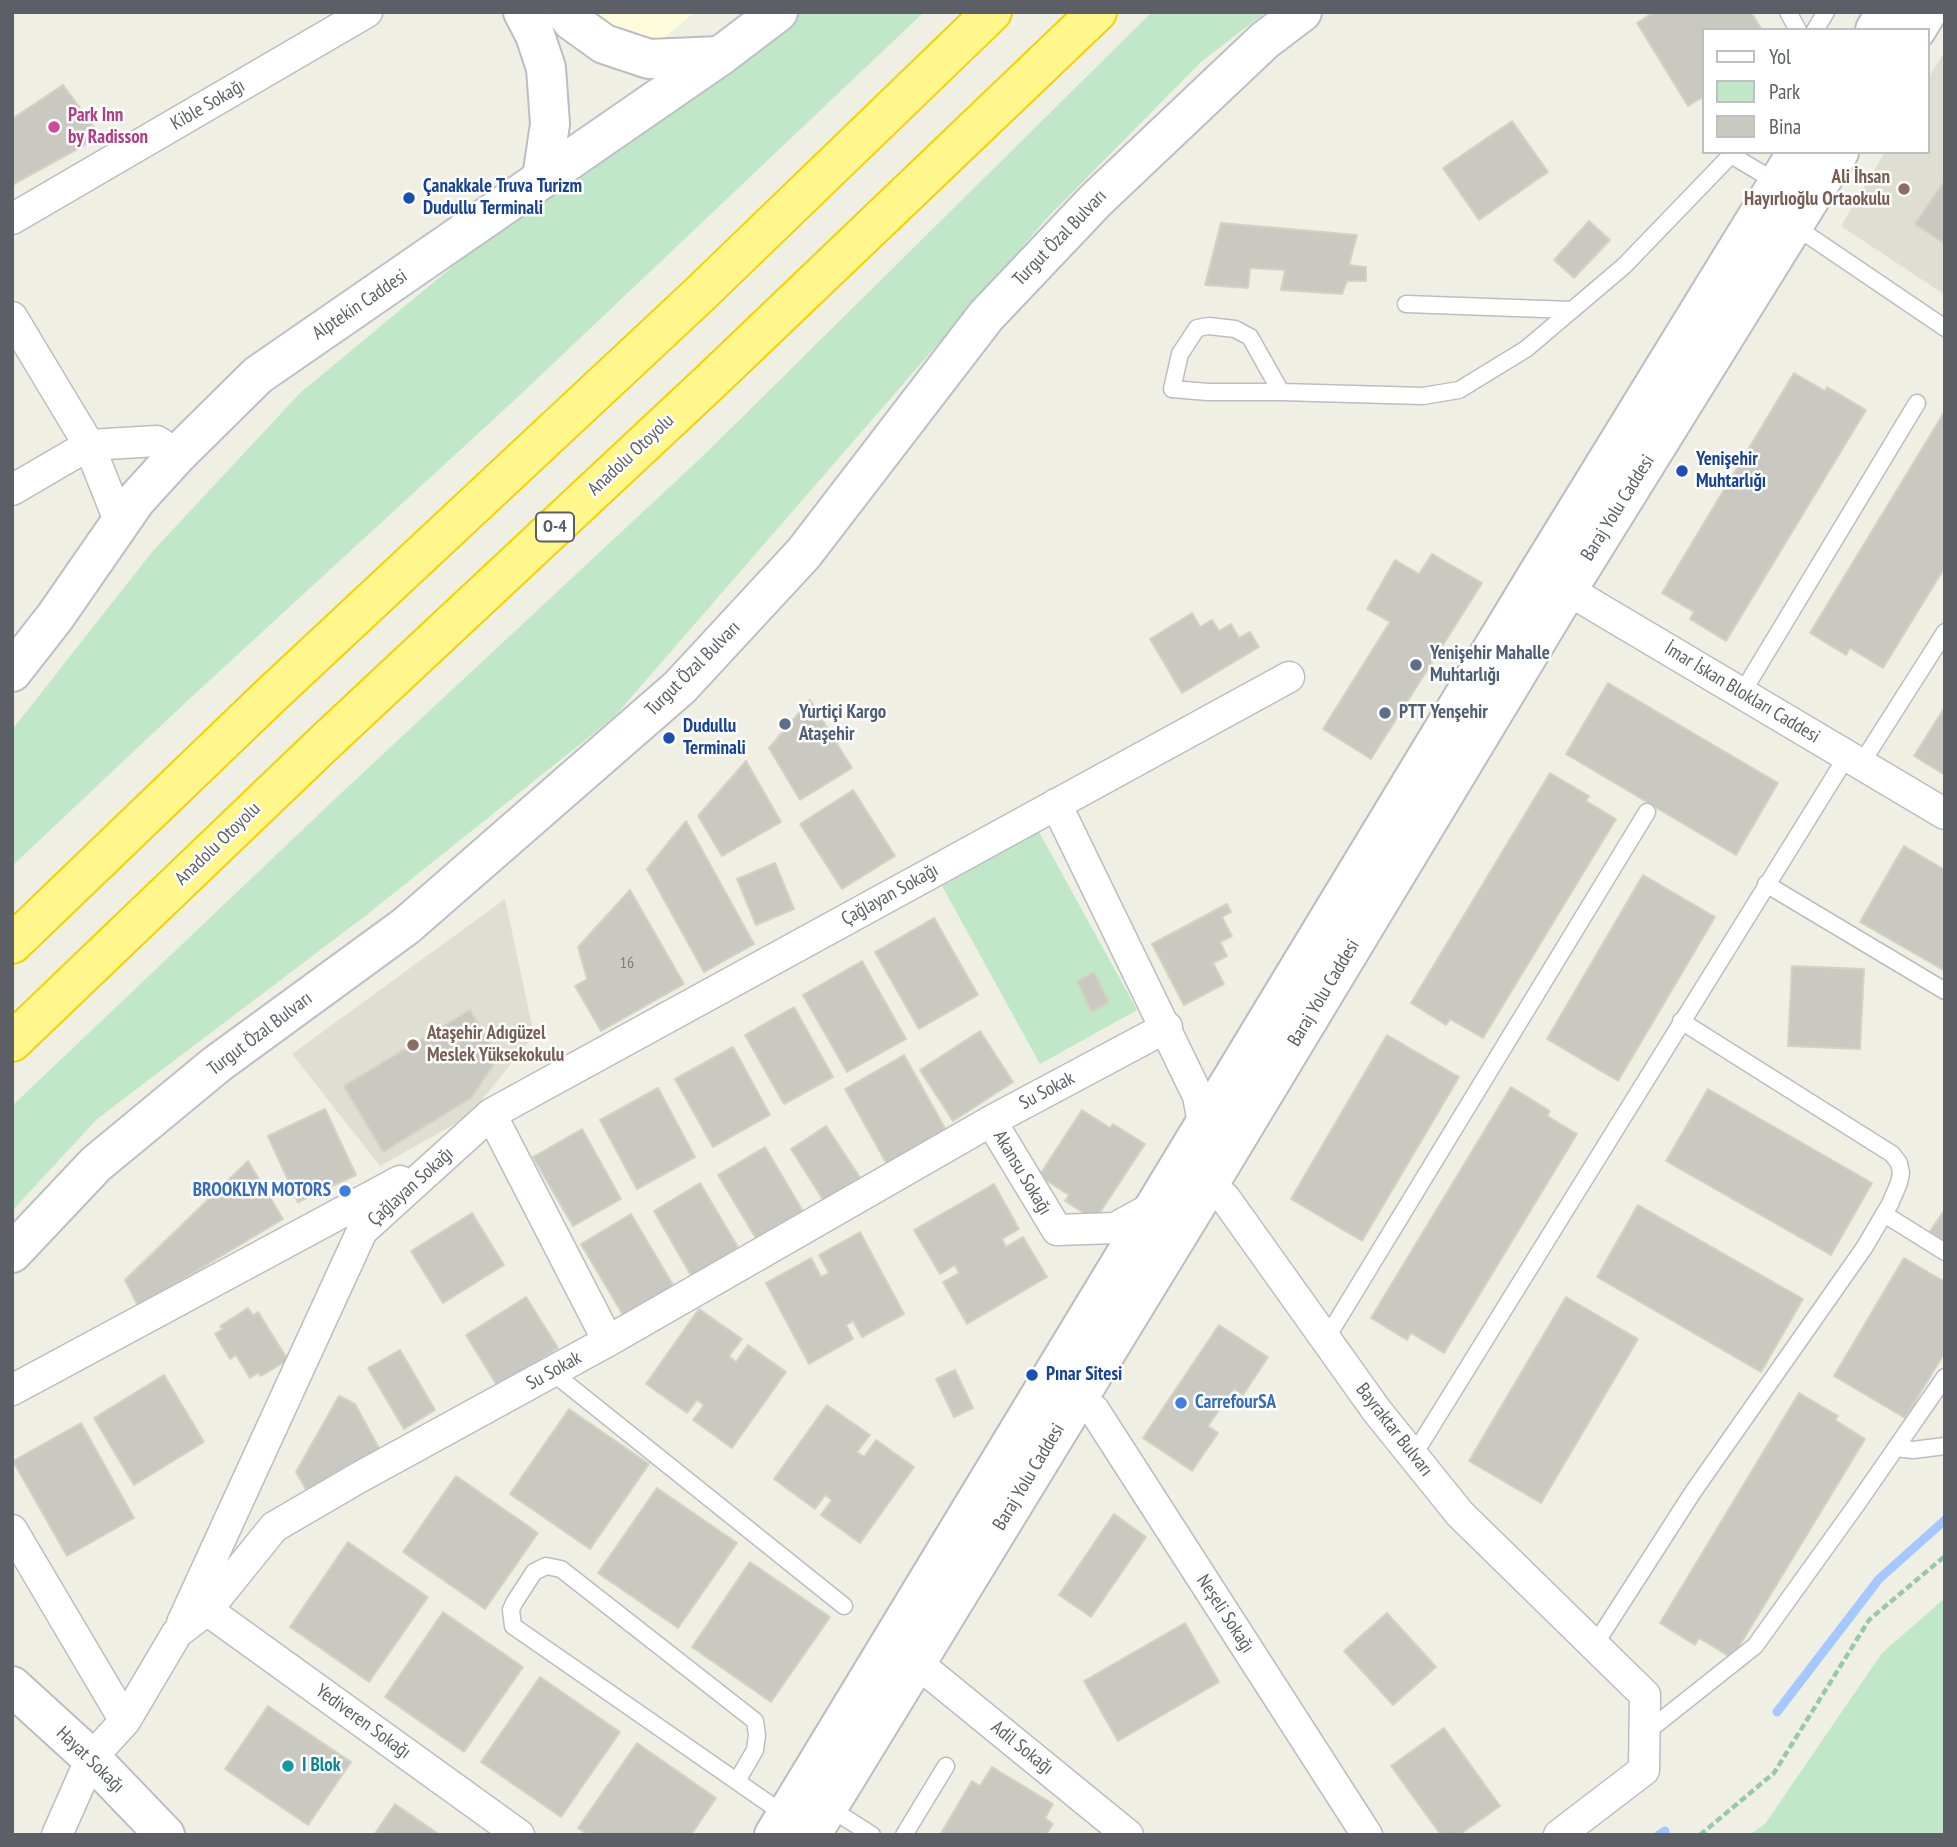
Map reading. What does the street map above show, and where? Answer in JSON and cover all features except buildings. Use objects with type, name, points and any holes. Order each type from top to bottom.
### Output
[{"type":"highway","points":[[12,944],[270,695],[699,295],[992,12]]},
{"type":"highway","name":"Anadolu Otoyolu","points":[[12,1042],[1097,12]]},
{"type":"street","name":"Kible Sokağı","points":[[12,219],[367,12]]},
{"type":"street","points":[[523,12],[535,35],[546,68],[550,124],[541,178]]},
{"type":"street","points":[[565,12],[572,21],[604,44],[649,59],[720,56]]},
{"type":"street","name":"Alptekin Caddesi","points":[[12,672],[55,617],[136,500],[258,375],[720,56],[778,12]]},
{"type":"street","name":"Turgut Özal Bulvarı","points":[[12,1253],[96,1164],[217,1064],[406,926],[680,687],[803,553],[986,316],[1096,200],[1265,40],[1302,12]]},
{"type":"street","points":[[1876,28],[1886,12]]},
{"type":"street","points":[[1917,28],[1927,12]]},
{"type":"street","name":"Baraj Yolu Caddesi","points":[[800,1823],[1156,1206],[1204,1128],[1553,581],[1793,225],[1838,154]]},
{"type":"street","name":"Baraj Yolu Caddesi","points":[[800,1823],[916,1662],[1209,1184],[1788,167]]},
{"type":"street","points":[[12,317],[89,445],[120,523]]},
{"type":"street","points":[[12,491],[89,445],[157,441],[177,455]]},
{"type":"street","name":"İmar İskan Blokları Caddesi","points":[[1553,581],[1945,814]]},
{"type":"street","name":"Çağlayan Sokağı","points":[[177,1633],[362,1231],[491,1114],[1290,677]]},
{"type":"street","points":[[1056,804],[1167,1027],[1198,1096],[1209,1184]]},
{"type":"street","name":"Su Sokak","points":[[57,1835],[91,1758],[125,1721],[177,1633],[207,1610],[274,1527],[358,1478],[608,1342],[991,1121],[1167,1027]]},
{"type":"street","points":[[491,1114],[608,1342]]},
{"type":"street","name":"Akansu Sokağı","points":[[991,1121],[1057,1230],[1115,1228],[1156,1206],[1209,1184]]},
{"type":"street","points":[[12,1390],[442,1158]]},
{"type":"street","name":"Bayraktar Bulvarı","points":[[1209,1184],[1225,1198],[1377,1411],[1460,1514],[1644,1695],[1644,1734]]},
{"type":"street","name":"Neşeli Sokağı","points":[[1077,1399],[1094,1410],[1367,1835]]},
{"type":"street","points":[[12,1530],[125,1721]]},
{"type":"street","name":"Yediveren Sokağı","points":[[207,1610],[519,1835]]},
{"type":"street","name":"Adil Sokağı","points":[[916,1662],[1128,1835]]},
{"type":"street","name":"Hayat Sokağı","points":[[15,1694],[91,1758],[165,1835]]},
{"type":"street","points":[[1559,1835],[1644,1770],[1644,1734]]},
{"type":"lane","points":[[1788,12],[1797,28]]},
{"type":"lane","points":[[1816,28],[1826,12]]},
{"type":"lane","points":[[1281,392],[1250,337],[1235,329],[1209,326],[1197,328],[1180,354],[1172,389],[1423,397],[1459,390],[1526,349],[1624,266],[1731,154]]},
{"type":"lane","points":[[1736,154],[1788,167]]},
{"type":"lane","points":[[1793,225],[1945,328]]},
{"type":"lane","points":[[1406,303],[1571,310]]},
{"type":"lane","points":[[1742,693],[1917,403]]},
{"type":"lane","points":[[1413,1456],[1766,884],[1945,632]]},
{"type":"lane","points":[[1326,1339],[1647,812]]},
{"type":"lane","points":[[1766,884],[1945,991]]},
{"type":"lane","points":[[1594,1646],[1693,1492],[1864,1248],[1884,1214],[1901,1173],[1899,1163],[1892,1154],[1681,1021]]},
{"type":"lane","points":[[1884,1214],[1945,1252]]},
{"type":"lane","points":[[552,1372],[844,1606]]},
{"type":"lane","points":[[1644,1734],[1755,1646],[1945,1377]]},
{"type":"lane","points":[[1896,1448],[1929,1449],[1945,1446]]},
{"type":"lane","points":[[737,1781],[755,1750],[755,1721],[561,1569],[546,1566],[534,1572],[511,1610],[513,1626],[737,1781],[800,1823],[872,1835]]},
{"type":"lane","points":[[904,1835],[946,1766]]},
{"type":"path","points":[[1700,1835],[1774,1773],[1869,1620],[1945,1556]]},
{"type":"shaded area","points":[[590,12],[695,12],[658,43],[615,30]]},
{"type":"shaded area","name":"Ali İhsan Hayırlıoğlu Ortaokulu","points":[[1945,51],[1945,295],[1841,226],[1884,154],[1929,154],[1929,77]]},
{"type":"shaded area","points":[[505,899],[534,1035],[469,1116],[380,1166],[292,1054]]},
{"type":"green space","points":[[795,12],[924,12],[520,395],[12,866],[12,730],[152,552],[300,393],[475,248]]},
{"type":"green space","points":[[1152,12],[1266,12],[1202,61],[1048,217],[614,717],[369,913],[97,1119],[12,1211],[12,1106],[336,798],[705,454]]},
{"type":"green space","points":[[1038,830],[1137,1010],[1040,1064],[941,884]]},
{"type":"green space","points":[[1945,1598],[1945,1835],[1749,1835],[1765,1824],[1882,1653]]},
{"type":"waterway","points":[[1777,1712],[1879,1579],[1945,1520]]},
{"type":"waterway","points":[[1659,1835],[1665,1831]]},
{"type":"place","name":"Park Inn by Radisson","points":[[54,127]]},
{"type":"place","name":"Ali İhsan Hayırlıoğlu Ortaokulu","points":[[1904,189]]},
{"type":"place","name":"Çanakkale Truva Turizm Dudullu Terminali","points":[[409,198]]},
{"type":"place","name":"Yenişehir Muhtarlığı","points":[[1682,471]]},
{"type":"place","name":"Yenişehir Mahalle Muhtarlığı","points":[[1416,665]]},
{"type":"place","name":"PTT Yenşehir","points":[[1385,713]]},
{"type":"place","name":"Yurtiçi Kargo Ataşehir","points":[[785,724]]},
{"type":"place","name":"Dudullu Terminali","points":[[669,738]]},
{"type":"place","name":"Ataşehir Adıgüzel Meslek Yüksekokulu","points":[[413,1045]]},
{"type":"place","name":"BROOKLYN MOTORS","points":[[345,1191]]},
{"type":"place","name":"Pınar Sitesi","points":[[1032,1375]]},
{"type":"place","name":"CarrefourSA","points":[[1181,1403]]},
{"type":"place","name":"I Blok","points":[[288,1766]]}]
